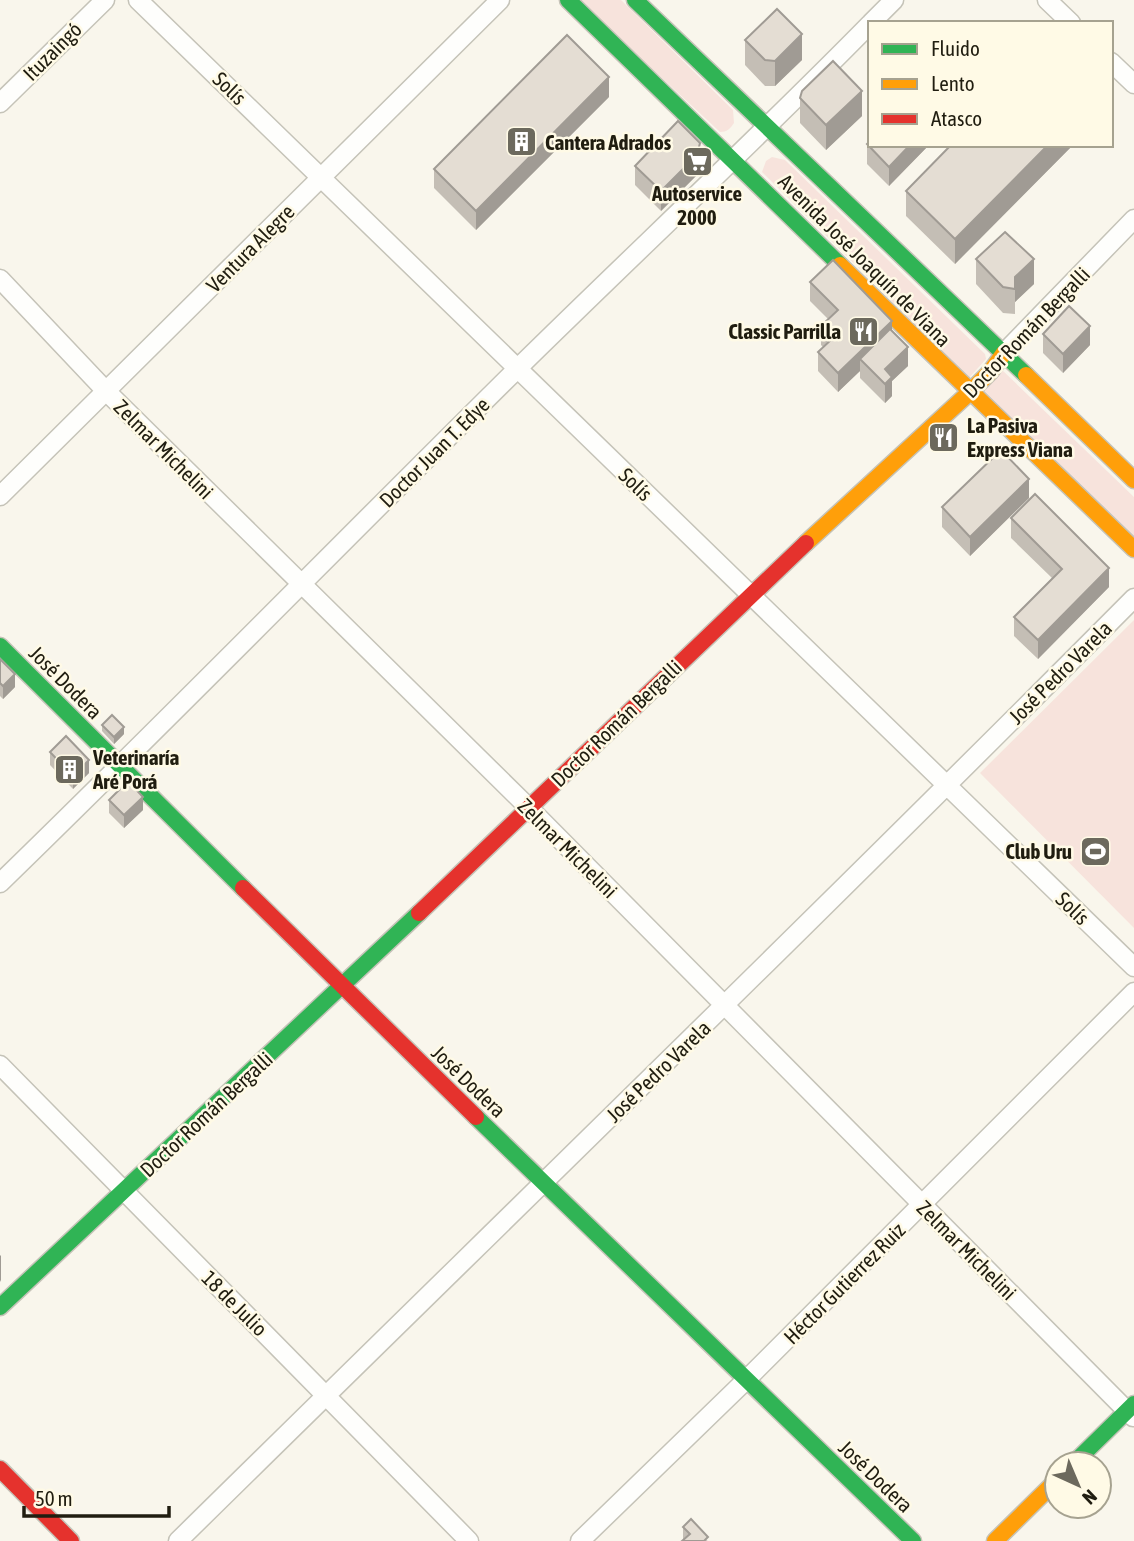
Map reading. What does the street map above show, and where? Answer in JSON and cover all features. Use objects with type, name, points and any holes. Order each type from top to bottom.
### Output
[{"type":"street","name":"Ituzaingó","points":[[0,103],[105,0]]},
{"type":"street","name":"Solís","points":[[138,0],[1134,967]]},
{"type":"street","name":"Ventura Alegre","points":[[0,496],[500,0]]},
{"type":"street","name":"Avenida José Joaquín de Viana","points":[[568,0],[1134,549]]},
{"type":"street","name":"Avenida José Joaquín de Viana","points":[[635,0],[1134,480]]},
{"type":"street","name":"Doctor Juan T. Edye","points":[[872,21],[894,0]]},
{"type":"street","points":[[1047,0],[1068,21]]},
{"type":"street","name":"Doctor Juan T. Edye","points":[[0,883],[121,766],[518,368],[766,128],[868,25]]},
{"type":"street","points":[[1113,64],[1134,84]]},
{"type":"street","name":"Doctor Román Bergalli","points":[[0,1307],[343,987],[750,595],[970,392],[1004,353],[1134,219]]},
{"type":"street","name":"Zelmar Michelini","points":[[0,279],[106,391],[528,807],[922,1204],[1132,1411]]},
{"type":"street","name":"José Pedro Varela","points":[[178,1541],[726,1006],[1134,598]]},
{"type":"street","name":"José Dodera","points":[[0,646],[343,987],[913,1541]]},
{"type":"street","name":"Héctor Gutierrez Ruiz","points":[[580,1541],[746,1380],[1134,992]]},
{"type":"street","name":"18 de Julio","points":[[0,1065],[469,1541]]},
{"type":"street","points":[[1089,1450],[1132,1411]]},
{"type":"street","points":[[0,1469],[71,1541]]},
{"type":"street","points":[[995,1541],[1043,1494]]},
{"type":"shaded area","points":[[578,0],[621,0],[733,110],[734,123],[731,127],[720,132]]},
{"type":"shaded area","points":[[772,157],[785,160],[985,354],[986,359],[969,378],[762,172],[766,161]]},
{"type":"shaded area","points":[[1001,369],[1134,497],[1134,537],[983,392]]},
{"type":"shaded area","name":"Club Uru","points":[[1134,620],[1134,928],[980,773]]},
{"type":"building","points":[[777,9],[802,34],[775,61],[765,60],[745,40]]},
{"type":"building","name":"Cantera Adrados","points":[[567,35],[609,77],[476,211],[434,169]]},
{"type":"building","points":[[833,61],[862,91],[826,125],[800,98],[802,91]]},
{"type":"building","points":[[678,121],[700,143],[697,155],[661,191],[635,166]]},
{"type":"building","points":[[870,147],[908,147],[889,167]]},
{"type":"building","points":[[949,147],[1046,147],[955,239],[906,191]]},
{"type":"building","points":[[1005,232],[1034,259],[1015,277],[1015,289],[1003,287],[976,259]]},
{"type":"building","points":[[833,260],[892,321],[838,373],[818,352],[833,338],[821,326],[838,310],[810,282]]},
{"type":"building","points":[[1069,306],[1090,326],[1063,354],[1043,334]]},
{"type":"building","points":[[890,329],[908,347],[885,369],[892,377],[885,384],[860,359]]},
{"type":"building","points":[[1001,450],[1029,479],[970,537],[942,507]]},
{"type":"building","points":[[1035,494],[1109,568],[1038,640],[1014,617],[1062,569],[1011,518]]},
{"type":"building","points":[[0,659],[15,674],[3,686],[0,683]]},
{"type":"building","points":[[112,715],[124,727],[114,737],[102,725]]},
{"type":"building","points":[[66,736],[89,760],[73,776],[50,752]]},
{"type":"building","points":[[128,781],[143,797],[124,815],[109,800]]},
{"type":"building","points":[[691,1519],[708,1537],[704,1541],[682,1541],[690,1534],[683,1527]]},
{"type":"traffic: fast","points":[[568,0],[840,265]]},
{"type":"traffic: fast","points":[[635,0],[1026,375]]},
{"type":"traffic: fast","points":[[0,646],[243,888]]},
{"type":"traffic: fast","points":[[0,1307],[419,913]]},
{"type":"traffic: fast","points":[[476,1117],[913,1541]]},
{"type":"traffic: fast","points":[[1087,1450],[1134,1404]]},
{"type":"traffic: slow","points":[[840,265],[1134,549]]},
{"type":"traffic: slow","points":[[806,543],[970,392],[1004,353]]},
{"type":"traffic: slow","points":[[1026,375],[1134,480]]},
{"type":"traffic: slow","points":[[995,1541],[1043,1494]]},
{"type":"traffic: jam","points":[[419,913],[806,543]]},
{"type":"traffic: jam","points":[[243,888],[476,1117]]},
{"type":"traffic: jam","points":[[0,1469],[71,1541]]},
{"type":"place","name":"Cantera Adrados","points":[[522,142]]},
{"type":"place","name":"Autoservice 2000","points":[[697,161]]},
{"type":"place","name":"Classic Parrilla","points":[[864,331]]},
{"type":"place","name":"La Pasiva Express Viana","points":[[944,437]]},
{"type":"place","name":"Veterinaría Aré Porá","points":[[70,769]]},
{"type":"place","name":"Club Uru","points":[[1095,851]]}]
